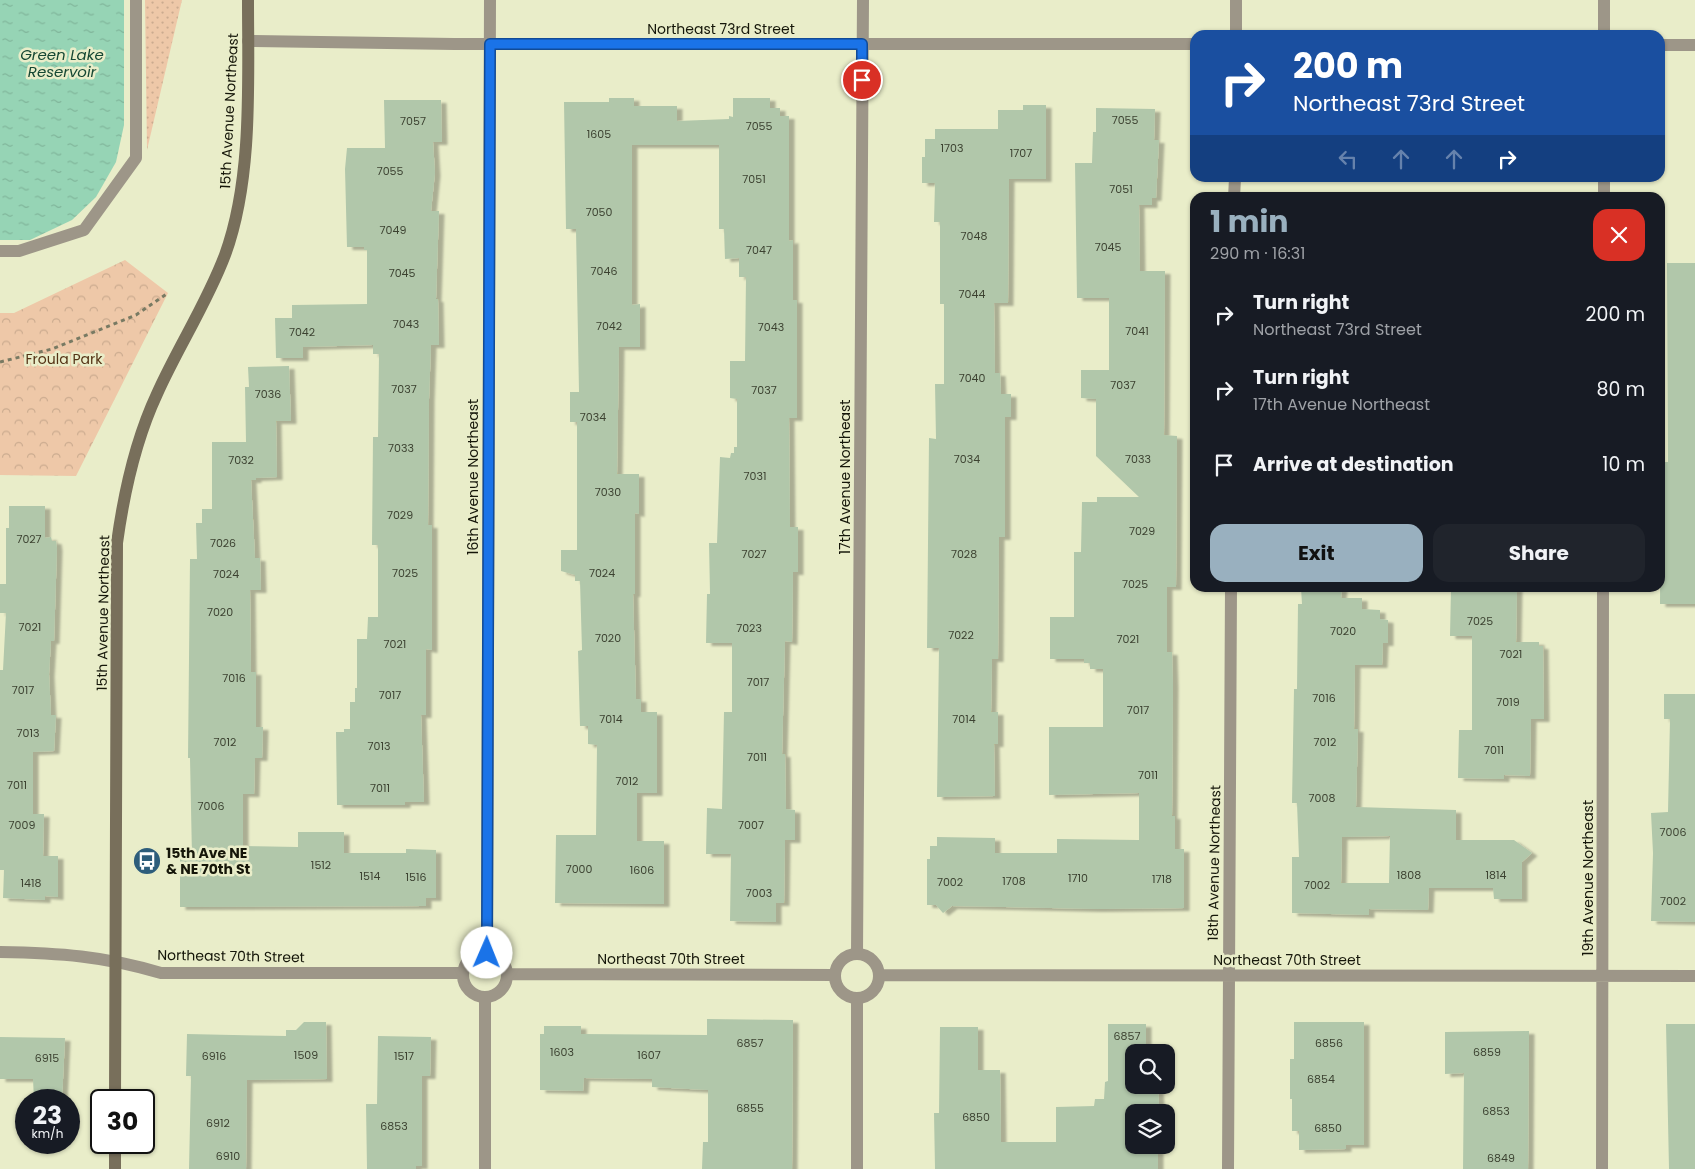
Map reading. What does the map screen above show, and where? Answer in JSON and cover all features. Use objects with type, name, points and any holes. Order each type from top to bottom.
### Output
[{"type":"main road","name":"15th Avenue Northeast","points":[[115,1089],[117,543],[121,512],[135,452],[145,423],[157,394],[225,255],[234,224],[245,162],[248,0]]},
{"type":"main road","points":[[115,1154],[115,1169]]},
{"type":"street","points":[[0,251],[19,252],[84,230],[136,158],[136,0]]},
{"type":"street","name":"16th Avenue Northeast","points":[[487,953],[490,0]]},
{"type":"street","name":"17th Avenue Northeast","points":[[857,953],[863,0]]},
{"type":"street","points":[[1236,0],[1236,30]]},
{"type":"street","points":[[1604,0],[1604,30]]},
{"type":"street","name":"Northeast 73rd Street","points":[[248,41],[490,44],[1190,44]]},
{"type":"street","points":[[1665,45],[1695,46]]},
{"type":"street","name":"18th Avenue Northeast","points":[[1228,1169],[1231,592]]},
{"type":"street","name":"19th Avenue Northeast","points":[[1602,1169],[1604,592]]},
{"type":"street","name":"Northeast 70th Street","points":[[0,952],[66,953],[116,960],[161,973],[463,973]]},
{"type":"street","points":[[487,953],[499,957],[504,963],[507,974],[506,985],[501,991],[495,995],[485,997],[469,990],[465,985],[463,973],[470,958],[477,954],[487,953]]},
{"type":"street","points":[[857,953],[870,957],[875,963],[879,975],[873,992],[857,998],[841,992],[834,975],[841,960],[847,955],[857,953]]},
{"type":"street","name":"Northeast 70th Street","points":[[507,974],[834,975]]},
{"type":"street","name":"Northeast 70th Street","points":[[879,975],[1695,976]]},
{"type":"street","points":[[485,997],[485,1169]]},
{"type":"street","points":[[856,1169],[857,998]]},
{"type":"path","points":[[0,362],[52,349],[136,315],[168,293]]},
{"type":"green space","points":[[145,0],[182,0],[147,150]]},
{"type":"green space","name":"Froula Park","points":[[125,260],[168,293],[76,476],[0,475],[0,313],[14,313]]},
{"type":"water","name":"Green Lake Reservoir","points":[[0,0],[124,0],[124,125],[116,162],[96,197],[72,220],[30,240],[0,240]]},
{"type":"building","points":[[609,98],[634,98],[634,106],[677,106],[677,121],[729,119],[729,116],[733,117],[733,98],[770,98],[770,108],[780,108],[780,116],[789,116],[789,241],[793,240],[793,300],[797,300],[797,418],[789,418],[790,527],[798,527],[798,572],[793,572],[792,642],[785,641],[782,754],[785,754],[786,809],[795,810],[795,840],[785,840],[784,903],[776,903],[776,922],[730,921],[731,854],[706,854],[707,808],[722,809],[724,712],[732,712],[732,643],[706,643],[707,594],[710,594],[709,543],[717,543],[720,457],[730,458],[731,453],[734,453],[734,447],[737,447],[737,399],[730,398],[730,361],[745,361],[746,277],[739,277],[739,258],[725,259],[724,229],[719,229],[719,145],[632,145],[632,305],[640,304],[640,347],[619,347],[617,474],[639,474],[639,514],[635,513],[635,594],[633,594],[636,699],[641,699],[641,712],[657,712],[657,793],[637,793],[637,841],[664,841],[664,904],[555,903],[556,835],[596,835],[597,745],[588,744],[588,726],[580,726],[578,651],[582,650],[580,581],[575,581],[575,575],[561,571],[561,550],[577,550],[577,422],[570,422],[570,392],[579,392],[576,229],[566,229],[564,102],[609,102]]},
{"type":"building","points":[[384,100],[441,100],[442,142],[433,142],[435,173],[431,211],[439,211],[436,299],[438,299],[439,345],[431,345],[429,399],[428,525],[432,525],[432,650],[426,649],[426,715],[421,715],[424,802],[405,802],[405,805],[337,805],[336,732],[344,732],[344,729],[350,729],[350,702],[355,702],[355,688],[357,688],[357,639],[367,639],[368,617],[378,617],[378,545],[372,545],[373,437],[378,437],[379,354],[373,354],[373,345],[303,347],[303,358],[276,358],[275,318],[292,318],[292,305],[367,304],[367,250],[364,250],[364,247],[347,247],[345,169],[347,148],[385,148]]},
{"type":"building","points":[[1023,105],[1046,105],[1046,179],[1009,179],[1008,303],[994,303],[995,373],[1000,373],[1001,394],[1011,394],[1011,417],[1005,417],[1005,537],[999,537],[998,659],[992,659],[991,712],[998,712],[998,744],[994,744],[995,796],[937,797],[939,648],[927,648],[929,438],[936,439],[935,384],[944,384],[944,304],[940,304],[940,222],[934,222],[935,183],[922,183],[922,157],[925,157],[925,139],[935,139],[935,129],[998,129],[998,110],[1023,110]]},
{"type":"building","points":[[1096,108],[1155,109],[1154,140],[1159,140],[1156,198],[1152,198],[1152,205],[1139,205],[1140,271],[1165,271],[1164,435],[1177,436],[1176,587],[1167,587],[1167,652],[1172,652],[1172,816],[1175,816],[1175,849],[1184,849],[1184,908],[1097,909],[952,906],[943,913],[936,905],[927,905],[927,859],[930,859],[930,846],[937,846],[937,837],[995,838],[995,853],[1057,853],[1057,839],[1139,840],[1139,793],[1049,795],[1049,727],[1103,727],[1103,669],[1090,669],[1090,663],[1084,663],[1084,659],[1050,659],[1050,617],[1074,617],[1074,552],[1081,552],[1082,502],[1097,502],[1097,497],[1139,497],[1096,456],[1096,399],[1081,398],[1081,370],[1109,370],[1109,298],[1077,298],[1075,163],[1092,163],[1093,132],[1096,132]]},
{"type":"building","points":[[1667,263],[1695,263],[1695,604],[1660,604],[1660,592],[1665,592],[1665,462],[1668,462]]},
{"type":"building","points":[[289,366],[291,421],[276,421],[277,477],[251,480],[255,558],[260,558],[261,590],[250,590],[251,672],[256,672],[256,727],[263,727],[262,758],[255,758],[254,794],[243,794],[243,846],[298,847],[298,832],[344,832],[344,853],[406,853],[406,849],[436,850],[436,898],[426,898],[426,906],[180,907],[180,857],[192,857],[190,758],[188,758],[190,559],[197,559],[196,523],[202,523],[202,509],[212,509],[212,442],[246,442],[245,387],[249,387],[248,367]]},
{"type":"building","points":[[9,506],[45,506],[45,538],[51,537],[52,541],[56,541],[57,548],[54,641],[51,641],[49,674],[51,715],[56,715],[54,751],[33,752],[33,814],[44,814],[43,856],[58,856],[58,897],[45,896],[45,900],[3,898],[4,870],[0,870],[0,670],[3,670],[6,613],[0,613],[0,584],[6,584],[6,528],[9,528]]},
{"type":"building","points":[[1301,592],[1342,592],[1341,598],[1362,598],[1362,609],[1380,610],[1380,619],[1388,620],[1388,643],[1383,643],[1382,665],[1355,665],[1354,729],[1358,729],[1356,807],[1456,810],[1456,840],[1514,840],[1532,853],[1522,862],[1522,899],[1494,899],[1493,888],[1429,888],[1428,910],[1369,909],[1369,915],[1292,913],[1292,857],[1299,857],[1297,803],[1292,803],[1294,689],[1297,689],[1298,604],[1302,604]],"holes":[[[1390,836],[1389,883],[1341,883],[1342,837]]]},
{"type":"building","points":[[1451,592],[1517,592],[1516,642],[1539,642],[1539,646],[1543,646],[1544,719],[1531,719],[1530,776],[1504,775],[1504,779],[1458,778],[1459,730],[1472,730],[1472,636],[1450,636]]},
{"type":"building","points":[[1664,694],[1695,694],[1695,922],[1651,921],[1653,853],[1651,813],[1668,812],[1670,719],[1664,719]]},
{"type":"building","points":[[707,1019],[793,1020],[792,1169],[702,1169],[703,1142],[708,1142],[708,1090],[652,1087],[652,1079],[584,1078],[583,1091],[540,1090],[540,1034],[544,1034],[544,1026],[581,1026],[581,1034],[707,1035]]},
{"type":"building","points":[[304,1022],[326,1022],[327,1079],[247,1080],[246,1169],[189,1169],[191,1076],[186,1076],[187,1034],[286,1036],[286,1030],[296,1030]]},
{"type":"building","points":[[1294,1022],[1364,1022],[1364,1145],[1346,1145],[1346,1149],[1299,1150],[1299,1131],[1292,1131],[1292,1099],[1290,1099],[1290,1059],[1294,1059]]},
{"type":"building","points":[[1108,1024],[1146,1024],[1146,1044],[1125,1044],[1125,1094],[1158,1094],[1159,1104],[1125,1104],[1125,1154],[1158,1154],[1158,1169],[935,1169],[934,1113],[939,1113],[940,1027],[978,1027],[978,1070],[1000,1070],[1001,1142],[1056,1142],[1056,1107],[1094,1106],[1095,1099],[1104,1099],[1105,1082],[1108,1081]]},
{"type":"building","points":[[1666,1024],[1695,1024],[1695,1169],[1669,1169]]},
{"type":"building","points":[[1529,1031],[1528,1169],[1463,1169],[1464,1073],[1445,1074],[1445,1032]]},
{"type":"building","points":[[378,1036],[431,1037],[430,1076],[422,1076],[422,1166],[416,1166],[416,1169],[367,1169],[366,1104],[377,1104]]},
{"type":"building","points":[[0,1037],[65,1038],[63,1089],[33,1089],[33,1079],[0,1079]]},
{"type":"place","name":"15th Ave NE & NE 70th St","points":[[147,861]]},
{"type":"route","points":[[487,953],[490,44],[862,44],[862,80]]}]
